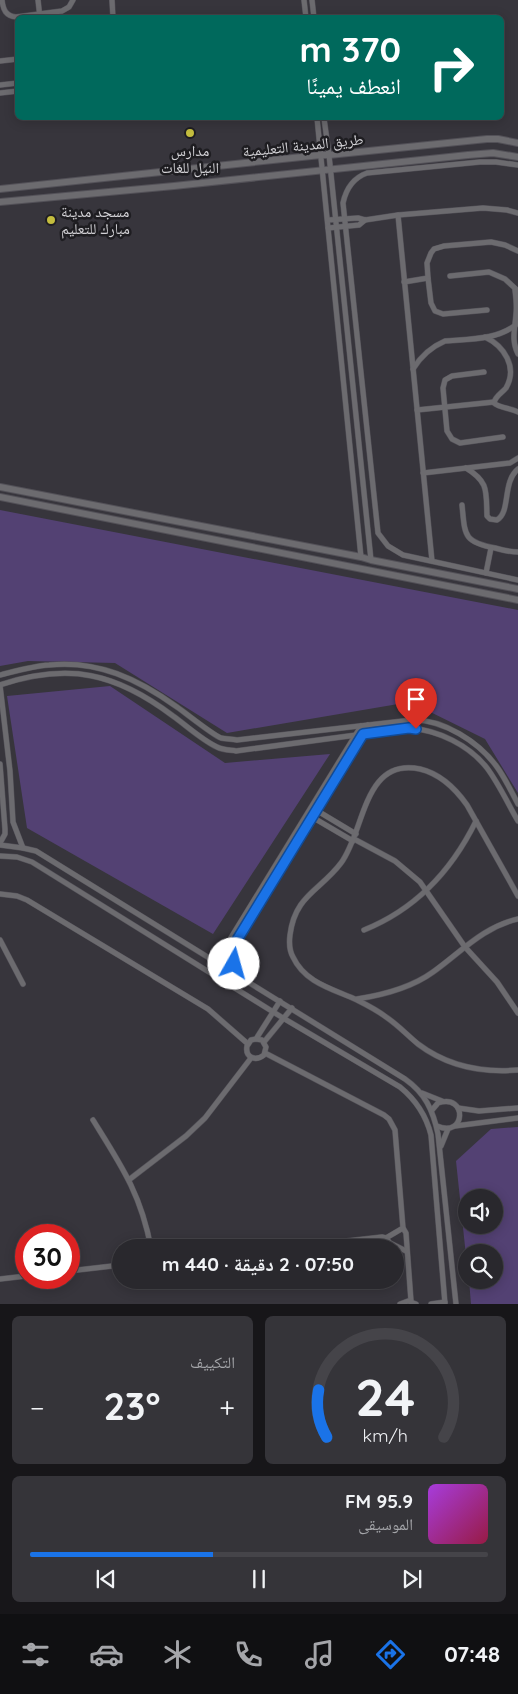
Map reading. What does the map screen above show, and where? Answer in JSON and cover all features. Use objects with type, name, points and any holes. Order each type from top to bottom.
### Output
[{"type":"street","points":[[2,0],[3,8],[12,16],[15,16]]},
{"type":"street","points":[[38,0],[40,15]]},
{"type":"street","points":[[44,15],[66,10],[74,0]]},
{"type":"street","points":[[112,0],[114,15]]},
{"type":"street","points":[[304,0],[306,15]]},
{"type":"street","points":[[312,0],[314,15]]},
{"type":"street","points":[[0,61],[15,59]]},
{"type":"street","points":[[0,85],[15,83]]},
{"type":"street","points":[[0,93],[15,92]]},
{"type":"street","points":[[316,120],[361,557]]},
{"type":"street","points":[[324,120],[372,571]]},
{"type":"street","name":"طريق المدينة التعليمية","points":[[0,190],[69,181],[487,139],[518,143]]},
{"type":"street","name":"طريق المدينة التعليمية","points":[[0,202],[492,153],[518,157]]},
{"type":"street","points":[[518,165],[480,162],[364,174],[353,181],[343,203],[378,533],[384,542],[395,552],[403,555],[518,580]]},
{"type":"street","points":[[172,172],[174,186]]},
{"type":"street","points":[[69,181],[71,195]]},
{"type":"street","points":[[328,220],[358,218],[365,220],[398,215],[483,208],[518,212]]},
{"type":"street","points":[[398,215],[432,561]]},
{"type":"street","points":[[328,228],[359,224],[365,220]]},
{"type":"street","points":[[487,310],[446,314],[438,313],[433,309],[428,278],[428,258],[439,247],[491,242],[505,245],[518,251]]},
{"type":"street","points":[[450,276],[489,272],[505,279],[516,291],[517,312],[514,341],[518,354]]},
{"type":"street","points":[[404,282],[428,278]]},
{"type":"street","points":[[412,370],[424,355],[439,344],[504,333],[516,325]]},
{"type":"street","points":[[417,410],[494,402],[508,384],[512,366],[510,358],[503,348],[485,337]]},
{"type":"street","points":[[484,372],[447,378],[443,386],[448,431],[454,441],[460,443],[503,437]]},
{"type":"street","points":[[494,402],[497,406],[507,407],[518,412]]},
{"type":"street","points":[[423,473],[516,460],[518,469],[510,479],[502,516],[497,520],[490,519],[487,516],[486,492],[482,480],[466,468]]},
{"type":"street","points":[[0,487],[361,557],[518,590]]},
{"type":"street","points":[[0,498],[518,600]]},
{"type":"street","points":[[462,505],[464,530],[468,538],[476,544],[518,552]]},
{"type":"street","points":[[486,573],[491,548]]},
{"type":"street","points":[[0,675],[47,665],[84,664],[109,671],[144,686],[166,699],[220,738],[237,740],[418,720],[436,723],[448,728],[475,745],[487,756],[500,772],[518,804]]},
{"type":"street","points":[[24,848],[13,822],[10,771],[0,685],[33,676],[60,673],[91,675],[125,685],[161,707],[218,748],[236,751],[409,728],[443,736],[471,752],[482,762],[492,774],[518,821]]},
{"type":"street","points":[[238,977],[234,959],[237,940],[368,725]]},
{"type":"street","points":[[216,962],[361,726]]},
{"type":"street","points":[[0,764],[5,829],[5,834],[0,844],[36,851],[238,977],[292,1008],[405,1079],[421,1092],[442,1102]]},
{"type":"street","points":[[518,896],[462,798],[446,781],[426,771],[406,768],[391,772],[374,786],[367,799],[355,838],[337,868],[312,890],[302,902],[293,920],[290,950],[298,966],[310,978],[380,1012],[419,1044],[445,1059],[482,1070],[518,1070]]},
{"type":"street","points":[[316,810],[355,838]]},
{"type":"street","points":[[312,817],[396,861],[412,874],[426,891],[464,947],[497,982],[518,1012]]},
{"type":"street","points":[[364,930],[397,914],[426,891],[455,858],[476,821]]},
{"type":"street","points":[[0,856],[16,857],[32,862],[283,1018],[400,1087],[414,1100],[428,1122],[431,1136],[445,1303],[433,1304]]},
{"type":"street","points":[[0,894],[17,896],[27,900],[132,963],[208,1010],[248,1044]]},
{"type":"street","points":[[356,999],[388,993],[418,981],[432,973],[491,928],[518,919]]},
{"type":"street","points":[[0,940],[23,984]]},
{"type":"street","points":[[256,1039],[280,1001]]},
{"type":"street","points":[[264,1042],[292,1008]]},
{"type":"street","points":[[251,1058],[246,1050],[251,1040],[256,1039],[264,1042]]},
{"type":"street","points":[[251,1058],[259,1058],[265,1053],[266,1047],[264,1042]]},
{"type":"street","points":[[265,1053],[384,1115],[389,1119],[395,1130],[403,1228],[406,1233],[406,1251],[413,1303],[406,1301],[400,1304]]},
{"type":"street","points":[[130,1179],[186,1136],[205,1118],[251,1058]]},
{"type":"street","points":[[421,1092],[432,1110],[437,1126],[456,1304]]},
{"type":"street","points":[[432,1110],[438,1103],[452,1102],[458,1108],[460,1118],[455,1126]]},
{"type":"street","points":[[458,1108],[479,1111],[518,1108]]},
{"type":"street","points":[[437,1126],[448,1129],[455,1126],[518,1118]]},
{"type":"street","points":[[93,1120],[130,1179],[143,1214],[149,1239]]},
{"type":"street","points":[[428,1122],[435,1120]]},
{"type":"street","points":[[440,1146],[448,1129]]},
{"type":"street","points":[[376,1239],[386,1238],[403,1228]]},
{"type":"street","points":[[386,1238],[390,1243],[406,1251]]},
{"type":"street","points":[[80,1270],[112,1266]]},
{"type":"street","points":[[0,1279],[15,1277]]},
{"type":"shaded area","points":[[0,510],[518,610],[518,793],[485,739],[410,702],[227,733],[115,663],[28,661],[0,666]]},
{"type":"shaded area","points":[[110,686],[225,763],[330,754],[213,934],[27,828],[7,696]]},
{"type":"shaded area","points":[[518,1127],[518,1304],[471,1304],[470,1289],[503,1289],[503,1244],[465,1244],[464,1234],[503,1234],[503,1189],[459,1189],[456,1161],[491,1129]]},
{"type":"place","name":"مدارس النيل للغات","points":[[190,133]]},
{"type":"place","name":"مسجد مدينة مبارك للتعليم","points":[[51,220]]},
{"type":"route","points":[[234,964],[234,950],[237,940],[363,734],[409,728],[416,729]]}]
